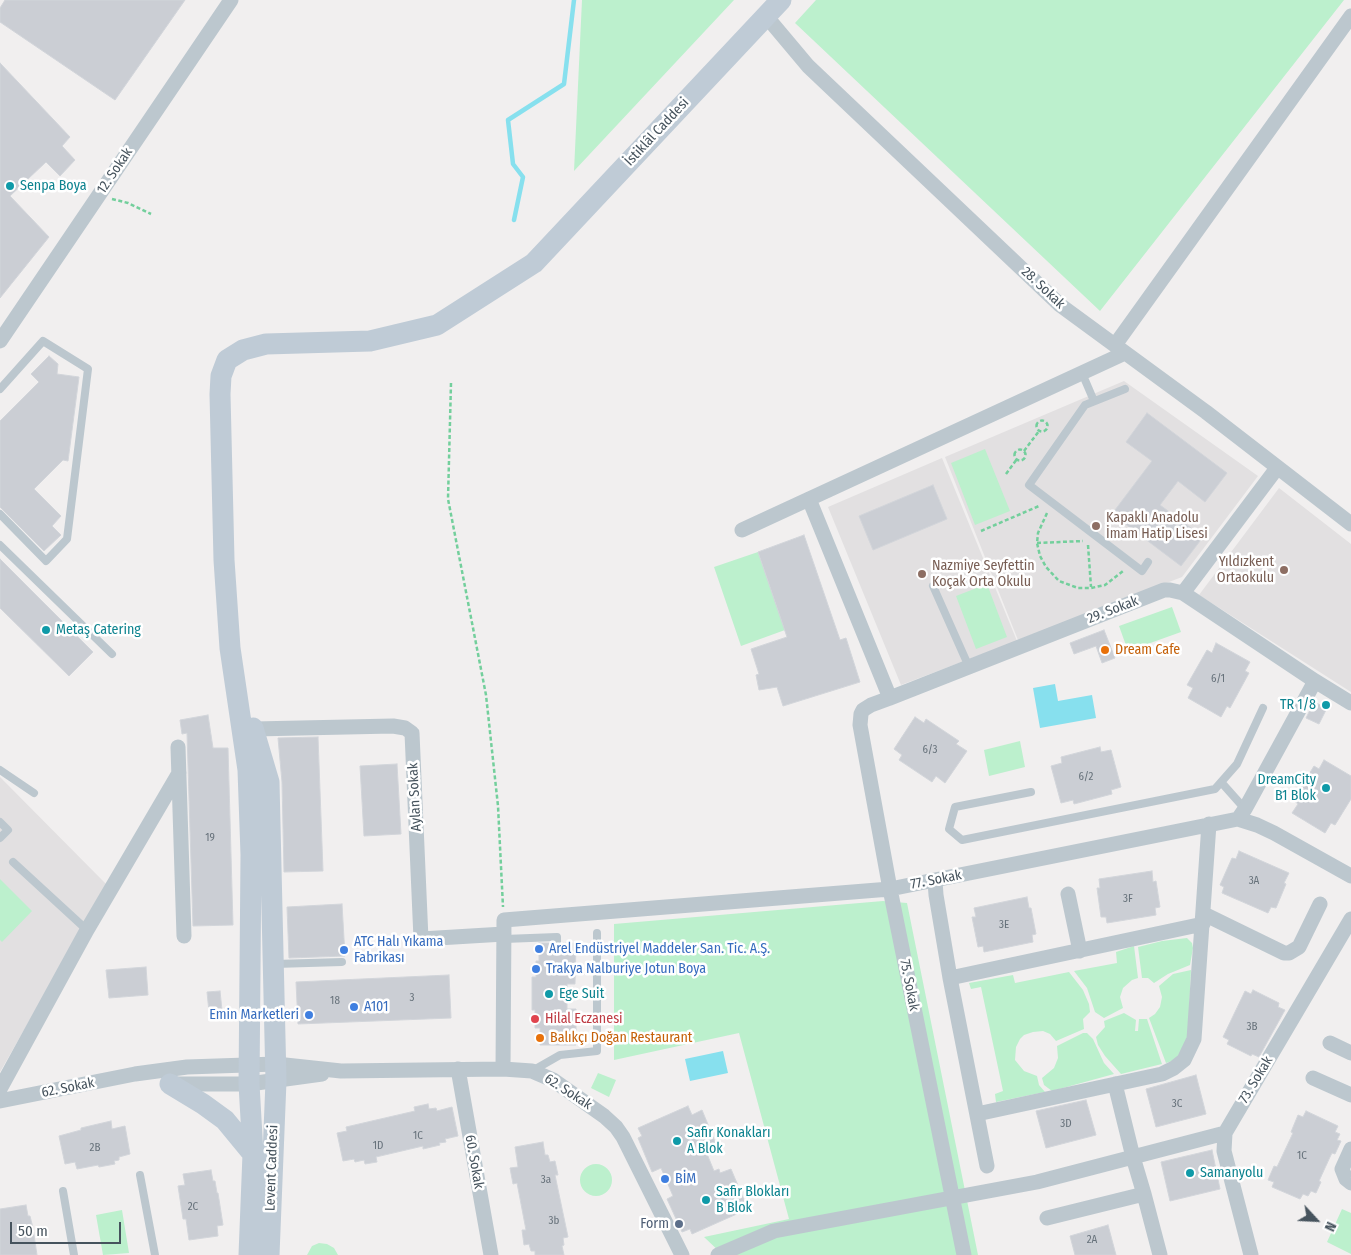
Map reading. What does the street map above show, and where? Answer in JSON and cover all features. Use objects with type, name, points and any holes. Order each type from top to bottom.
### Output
[{"type":"street","name":"12. Sokak","points":[[0,341],[231,0]]},
{"type":"street","name":"İstiklâl Caddesi","points":[[230,648],[224,560],[220,394],[222,376],[227,360],[242,350],[266,344],[370,341],[437,325],[534,263],[781,0]]},
{"type":"street","name":"28. Sokak","points":[[766,16],[808,66],[1060,305],[1351,524]]},
{"type":"street","points":[[742,530],[1082,373],[1120,349],[1351,16]]},
{"type":"street","points":[[1278,468],[1183,593],[1351,703]]},
{"type":"street","points":[[809,499],[890,698]]},
{"type":"street","name":"29. Sokak","points":[[861,714],[867,707],[1164,590],[1183,593]]},
{"type":"street","points":[[230,648],[248,770],[251,855],[249,1074],[253,1154],[249,1255]]},
{"type":"street","name":"Levent Caddesi","points":[[230,648],[269,782],[276,1073],[269,1255]]},
{"type":"street","points":[[1241,814],[1316,681]]},
{"type":"street","name":"75. Sokak","points":[[861,714],[860,725],[890,889],[964,1255]]},
{"type":"street","name":"Aylan Sokak","points":[[254,729],[393,726],[405,728],[412,733],[421,939],[504,931]]},
{"type":"street","points":[[178,747],[184,936]]},
{"type":"street","points":[[0,1089],[87,930],[179,773]]},
{"type":"street","name":"77. Sokak","points":[[504,931],[890,889],[1209,824],[1241,814],[1257,825],[1351,876]]},
{"type":"street","points":[[977,1114],[1168,1072],[1179,1065],[1188,1053],[1194,1039],[1204,919],[1209,824]]},
{"type":"street","points":[[935,881],[950,978],[987,1166]]},
{"type":"street","points":[[1068,894],[1080,951]]},
{"type":"street","points":[[950,978],[1080,951],[1204,919],[1284,953],[1289,953],[1299,947],[1320,904]]},
{"type":"street","name":"73. Sokak","points":[[1225,1133],[1351,919]]},
{"type":"street","points":[[503,1069],[504,931]]},
{"type":"street","points":[[1330,1043],[1351,1053]]},
{"type":"street","name":"62. Sokak","points":[[0,1101],[135,1074],[186,1067],[249,1074]]},
{"type":"street","name":"62. Sokak","points":[[135,1074],[170,1084],[249,1074],[276,1073],[458,1069],[532,1071],[553,1080],[604,1116],[616,1127],[623,1137],[682,1255]]},
{"type":"street","name":"60. Sokak","points":[[458,1069],[490,1255]]},
{"type":"street","points":[[1313,1078],[1351,1095]]},
{"type":"street","points":[[170,1084],[225,1120],[253,1154]]},
{"type":"street","points":[[1116,1084],[1133,1157],[1160,1255]]},
{"type":"street","points":[[718,1255],[774,1232],[1037,1182],[1225,1133],[1224,1151],[1251,1255]]},
{"type":"street","points":[[1351,1149],[1342,1169],[1346,1180],[1351,1183]]},
{"type":"street","points":[[1047,1218],[1144,1194]]},
{"type":"lane","points":[[0,389],[43,341],[88,369],[67,539],[46,561],[0,514]]},
{"type":"lane","points":[[1082,373],[1094,401]]},
{"type":"lane","points":[[1125,389],[1085,405],[1028,485],[1142,571],[1148,562]]},
{"type":"lane","points":[[0,545],[112,654]]},
{"type":"lane","points":[[934,586],[969,667]]},
{"type":"lane","points":[[1031,792],[955,807],[949,829],[962,840],[1215,788],[1237,764],[1263,708]]},
{"type":"lane","points":[[0,770],[34,793]]},
{"type":"lane","points":[[1221,782],[1241,814]]},
{"type":"lane","points":[[0,822],[8,830],[0,838]]},
{"type":"lane","points":[[13,862],[87,930]]},
{"type":"lane","points":[[504,931],[557,937],[557,943]]},
{"type":"lane","points":[[532,1071],[560,1055],[597,1051],[598,933]]},
{"type":"lane","points":[[273,964],[342,962]]},
{"type":"lane","points":[[140,1175],[155,1255]]},
{"type":"lane","points":[[63,1190],[74,1255]]},
{"type":"path","points":[[99,195],[128,203],[151,214]]},
{"type":"path","points":[[451,383],[448,499],[486,695],[498,806],[504,931]]},
{"type":"path","points":[[1042,420],[1046,422],[1046,430],[1043,432],[1038,430],[1036,425],[1038,422],[1042,420]]},
{"type":"path","points":[[1017,459],[1021,460],[1024,458],[1026,454],[1024,451],[1038,430]]},
{"type":"path","points":[[1017,459],[1016,450],[1024,451]]},
{"type":"path","points":[[1006,474],[1017,459]]},
{"type":"path","points":[[981,531],[1052,502]]},
{"type":"path","points":[[1052,502],[1038,533],[1038,543],[1040,556],[1046,567],[1059,581],[1078,588],[1105,585],[1125,570],[1130,562]]},
{"type":"path","points":[[1038,543],[1088,541],[1091,588]]},
{"type":"shaded area","name":"Kapaklı Anadolu İmam Hatip Lisesi","points":[[1124,381],[1258,476],[1182,577],[1018,640],[945,457]]},
{"type":"shaded area","name":"Nazmiye Seyfettin Koçak Orta Okulu","points":[[942,458],[1017,641],[901,685],[828,507]]},
{"type":"shaded area","name":"Yıldızkent Ortaokulu","points":[[1279,488],[1351,544],[1351,692],[1199,595]]},
{"type":"shaded area","points":[[0,777],[107,885],[0,1072]]},
{"type":"green space","points":[[582,0],[734,0],[574,171]]},
{"type":"green space","points":[[816,0],[1344,0],[1100,311],[795,23]]},
{"type":"green space","points":[[985,449],[1010,511],[975,525],[951,463]]},
{"type":"green space","points":[[758,552],[785,630],[741,646],[714,567]]},
{"type":"green space","points":[[987,584],[1007,637],[976,649],[956,596]]},
{"type":"green space","points":[[1172,607],[1181,632],[1128,651],[1119,626]]},
{"type":"green space","points":[[1020,741],[1025,767],[989,776],[984,750]]},
{"type":"green space","points":[[0,879],[32,911],[2,942],[0,940]]},
{"type":"green space","points":[[883,901],[907,903],[978,1255],[723,1255],[704,1237],[789,1219],[739,1033],[614,1060],[614,924]]},
{"type":"green space","points":[[1187,938],[1192,943],[1193,948],[1190,965],[1168,974],[1154,983],[1148,978],[1142,978],[1138,947],[1162,941]]},
{"type":"green space","points":[[1134,946],[1138,978],[1132,980],[1123,988],[1120,997],[1123,1008],[1104,1018],[1095,1012],[1087,988],[1074,971],[1117,963],[1116,952]]},
{"type":"green space","points":[[1191,970],[1188,1034],[1184,1047],[1175,1060],[1166,1063],[1149,1018],[1160,1007],[1162,997],[1159,986],[1173,974]]},
{"type":"green space","points":[[1069,972],[1083,990],[1089,1004],[1090,1012],[1083,1019],[1084,1029],[1056,1041],[1050,1034],[1043,1031],[1024,1035],[1016,1047],[1015,1060],[1024,1071],[1037,1076],[1039,1085],[1045,1092],[996,1102],[995,1094],[1003,1091],[981,987],[971,989],[969,983],[1013,975],[1015,983]]},
{"type":"green space","points":[[1124,1013],[1136,1020],[1135,1031],[1138,1031],[1139,1019],[1147,1019],[1162,1064],[1121,1074],[1105,1056],[1098,1045],[1096,1037],[1105,1027],[1104,1021]]},
{"type":"green space","points":[[1083,1033],[1087,1033],[1093,1039],[1104,1063],[1114,1074],[1052,1091],[1044,1085],[1042,1078],[1054,1068],[1058,1058],[1057,1046]]},
{"type":"green space","points":[[598,1073],[616,1080],[609,1097],[591,1088]]},
{"type":"green space","points":[[596,1164],[602,1165],[607,1169],[611,1174],[611,1186],[607,1191],[602,1195],[596,1196],[590,1195],[585,1191],[581,1186],[580,1180],[581,1174],[585,1169],[590,1165]]},
{"type":"green space","points":[[1342,1209],[1351,1213],[1351,1254],[1327,1242]]},
{"type":"green space","points":[[122,1210],[129,1253],[103,1255],[96,1215]]},
{"type":"green space","points":[[319,1243],[327,1244],[334,1248],[338,1255],[307,1255],[312,1246]]},
{"type":"water","points":[[1055,684],[1058,701],[1092,695],[1096,718],[1040,728],[1033,688]]},
{"type":"water","points":[[723,1051],[728,1073],[690,1081],[685,1059]]},
{"type":"building","points":[[5,0],[185,0],[115,100],[0,22],[0,8]]},
{"type":"building","name":"Senpa Boya","points":[[0,63],[70,137],[62,146],[75,160],[60,176],[46,162],[10,196],[49,237],[0,298]]},
{"type":"building","points":[[49,356],[58,364],[57,374],[79,377],[68,461],[63,460],[34,489],[61,516],[52,526],[61,535],[44,551],[0,507],[0,421],[39,382],[31,374]]},
{"type":"building","points":[[1147,413],[1227,473],[1205,502],[1178,481],[1160,505],[1203,537],[1181,566],[1112,514],[1152,461],[1126,442]]},
{"type":"building","points":[[933,485],[947,519],[873,550],[859,516]]},
{"type":"building","points":[[804,535],[840,640],[846,638],[860,682],[783,706],[777,687],[759,690],[756,675],[759,674],[751,649],[787,637],[758,552]]},
{"type":"building","name":"Metaş Catering","points":[[0,559],[93,652],[69,676],[0,608]]},
{"type":"building","name":"Dream Cafe","points":[[1104,630],[1115,658],[1102,663],[1096,646],[1074,654],[1070,643]]},
{"type":"building","points":[[1216,643],[1250,662],[1245,671],[1249,673],[1230,708],[1227,706],[1221,717],[1188,698],[1193,688],[1187,685],[1207,650],[1212,653]]},
{"type":"building","points":[[1314,702],[1327,708],[1319,724],[1306,718]]},
{"type":"building","points":[[208,715],[213,748],[228,748],[233,925],[193,926],[187,733],[182,734],[180,720]]},
{"type":"building","points":[[915,717],[924,723],[926,719],[959,741],[956,744],[967,751],[945,783],[936,776],[932,782],[899,760],[902,755],[894,749]]},
{"type":"building","points":[[318,737],[323,871],[284,872],[282,782],[278,738]]},
{"type":"building","points":[[1100,747],[1101,752],[1111,750],[1121,787],[1111,790],[1112,794],[1074,804],[1073,800],[1061,803],[1051,766],[1062,763],[1061,757]]},
{"type":"building","name":"DreamCity B1 Blok","points":[[1324,760],[1351,776],[1351,799],[1335,825],[1331,823],[1325,833],[1292,813],[1298,804],[1293,800],[1314,766],[1319,769]]},
{"type":"building","points":[[397,764],[401,834],[364,836],[360,766]]},
{"type":"building","points":[[1239,851],[1289,873],[1276,908],[1271,907],[1268,913],[1222,893],[1224,887],[1220,885],[1232,858],[1236,859]]},
{"type":"building","points":[[1152,871],[1153,882],[1156,881],[1160,907],[1155,908],[1156,915],[1107,923],[1106,917],[1101,917],[1097,888],[1100,888],[1099,879]]},
{"type":"building","points":[[1027,897],[1036,934],[1032,935],[1033,942],[984,952],[983,946],[978,947],[972,917],[976,917],[974,908]]},
{"type":"building","points":[[342,904],[345,956],[289,958],[287,907]]},
{"type":"building","name":"Ege Suit","points":[[539,943],[551,943],[557,949],[563,943],[576,943],[575,984],[567,984],[567,1009],[576,1009],[576,1045],[540,1045],[540,1028],[535,1028],[535,1010],[532,1010],[532,977],[536,977],[536,961],[539,961]]},
{"type":"building","points":[[146,967],[148,995],[109,998],[106,970]]},
{"type":"building","points":[[449,975],[451,1018],[298,1024],[296,982]]},
{"type":"building","points":[[1253,990],[1279,1003],[1278,1007],[1285,1010],[1259,1057],[1252,1054],[1251,1056],[1227,1044],[1229,1040],[1223,1037],[1245,991],[1251,994]]},
{"type":"building","points":[[220,991],[222,1010],[209,1012],[207,992]]},
{"type":"building","points":[[1196,1075],[1206,1114],[1156,1127],[1146,1089]]},
{"type":"building","points":[[1086,1100],[1096,1135],[1046,1148],[1036,1111]]},
{"type":"building","points":[[428,1104],[429,1109],[436,1108],[437,1111],[452,1107],[458,1136],[445,1139],[446,1142],[439,1143],[440,1145],[423,1149],[423,1146],[376,1157],[377,1162],[365,1164],[364,1160],[355,1162],[354,1159],[343,1161],[337,1133],[347,1131],[346,1127],[415,1111],[414,1107]]},
{"type":"building","points":[[688,1106],[692,1115],[702,1110],[716,1144],[705,1149],[714,1171],[719,1169],[720,1173],[731,1169],[745,1202],[739,1204],[741,1207],[737,1208],[739,1213],[692,1234],[690,1229],[682,1232],[667,1199],[673,1196],[661,1168],[652,1172],[638,1138],[642,1136],[638,1128]]},
{"type":"building","points":[[1306,1111],[1338,1126],[1335,1132],[1340,1134],[1337,1140],[1341,1141],[1335,1154],[1332,1153],[1330,1157],[1319,1181],[1321,1182],[1316,1193],[1311,1191],[1308,1196],[1303,1194],[1300,1199],[1272,1187],[1274,1182],[1268,1180],[1274,1166],[1277,1167],[1293,1133],[1291,1132],[1298,1115],[1303,1117]]},
{"type":"building","points":[[111,1121],[112,1129],[125,1126],[130,1154],[119,1157],[119,1160],[114,1161],[115,1164],[99,1167],[98,1165],[77,1169],[75,1162],[65,1164],[59,1136],[81,1130],[81,1128]]},
{"type":"building","points":[[543,1142],[545,1155],[548,1155],[550,1162],[555,1161],[558,1175],[555,1175],[568,1237],[563,1238],[564,1255],[535,1255],[535,1251],[531,1251],[529,1244],[524,1245],[522,1230],[526,1230],[517,1183],[513,1184],[510,1168],[518,1167],[515,1147]]},
{"type":"building","name":"Samanyolu","points":[[1212,1150],[1220,1189],[1170,1201],[1161,1162]]},
{"type":"building","points":[[211,1170],[218,1193],[223,1225],[217,1226],[218,1236],[189,1240],[186,1219],[183,1219],[178,1186],[185,1185],[183,1174]]},
{"type":"building","points":[[26,1205],[33,1228],[37,1255],[0,1255],[0,1209]]},
{"type":"building","points":[[1108,1225],[1116,1255],[1075,1255],[1070,1236]]},
{"type":"waterway","points":[[514,220],[523,177],[513,164],[508,120],[564,84],[574,0]]},
{"type":"place","name":"Senpa Boya","points":[[10,186]]},
{"type":"place","name":"Kapaklı Anadolu İmam Hatip Lisesi","points":[[1096,526]]},
{"type":"place","name":"Yıldızkent Ortaokulu","points":[[1284,570]]},
{"type":"place","name":"Nazmiye Seyfettin Koçak Orta Okulu","points":[[922,574]]},
{"type":"place","name":"Metaş Catering","points":[[46,630]]},
{"type":"place","name":"Dream Cafe","points":[[1105,650]]},
{"type":"place","name":"TR 1/8","points":[[1326,705]]},
{"type":"place","name":"DreamCity B1 Blok","points":[[1326,788]]},
{"type":"place","name":"Arel Endüstriyel Maddeler San. Tic. A.Ş.","points":[[539,949]]},
{"type":"place","name":"ATC Halı Yıkama Fabrikası","points":[[344,950]]},
{"type":"place","name":"Trakya Nalburiye Jotun Boya","points":[[536,969]]},
{"type":"place","name":"Ege Suit","points":[[549,994]]},
{"type":"place","name":"A101","points":[[354,1007]]},
{"type":"place","name":"Emin Marketleri","points":[[309,1015]]},
{"type":"place","name":"Hilal Eczanesi","points":[[535,1019]]},
{"type":"place","name":"Balıkçı Doğan Restaurant","points":[[540,1038]]},
{"type":"place","name":"Safir Konakları A Blok","points":[[677,1141]]},
{"type":"place","name":"Samanyolu","points":[[1190,1173]]},
{"type":"place","name":"BİM","points":[[665,1179]]},
{"type":"place","name":"Safir Blokları B Blok","points":[[706,1200]]},
{"type":"place","name":"Form","points":[[679,1224]]}]
